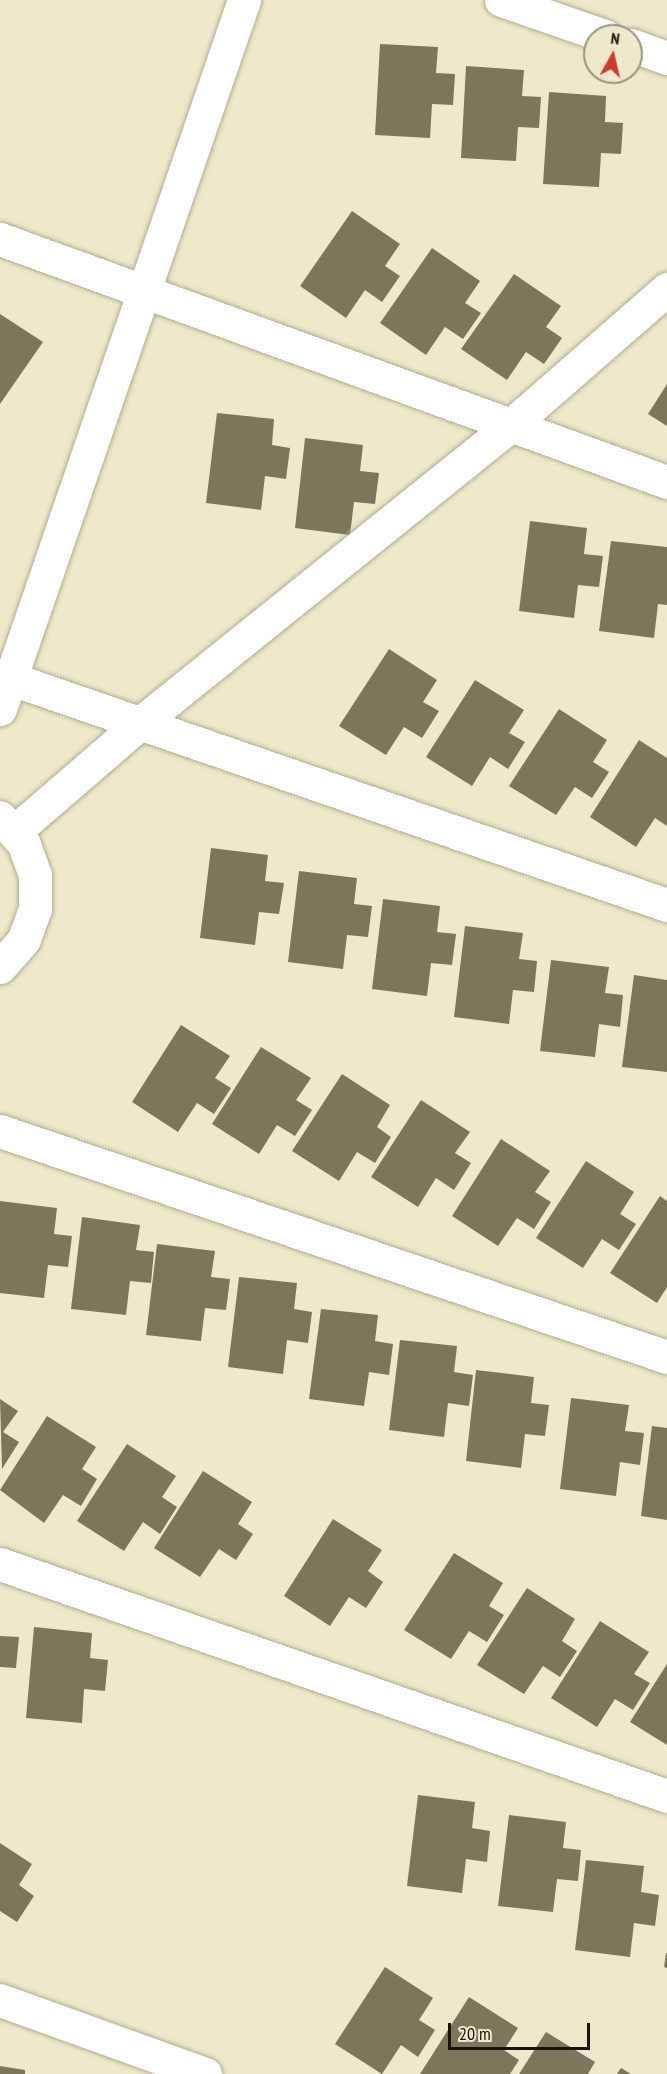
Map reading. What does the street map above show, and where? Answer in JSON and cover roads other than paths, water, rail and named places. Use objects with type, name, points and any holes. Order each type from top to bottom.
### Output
[{"type":"street","points":[[0,709],[5,677],[144,291],[244,0]]},
{"type":"street","points":[[501,0],[583,29]]},
{"type":"street","points":[[643,49],[667,58]]},
{"type":"street","points":[[0,239],[667,482]]},
{"type":"street","points":[[0,967],[24,939],[35,908],[35,875],[7,825],[140,724],[511,425],[667,289]]},
{"type":"street","points":[[5,677],[667,904]]},
{"type":"street","points":[[0,1131],[667,1357]]},
{"type":"street","points":[[0,1564],[667,1796]]},
{"type":"street","points":[[0,2000],[205,2074]]}]
